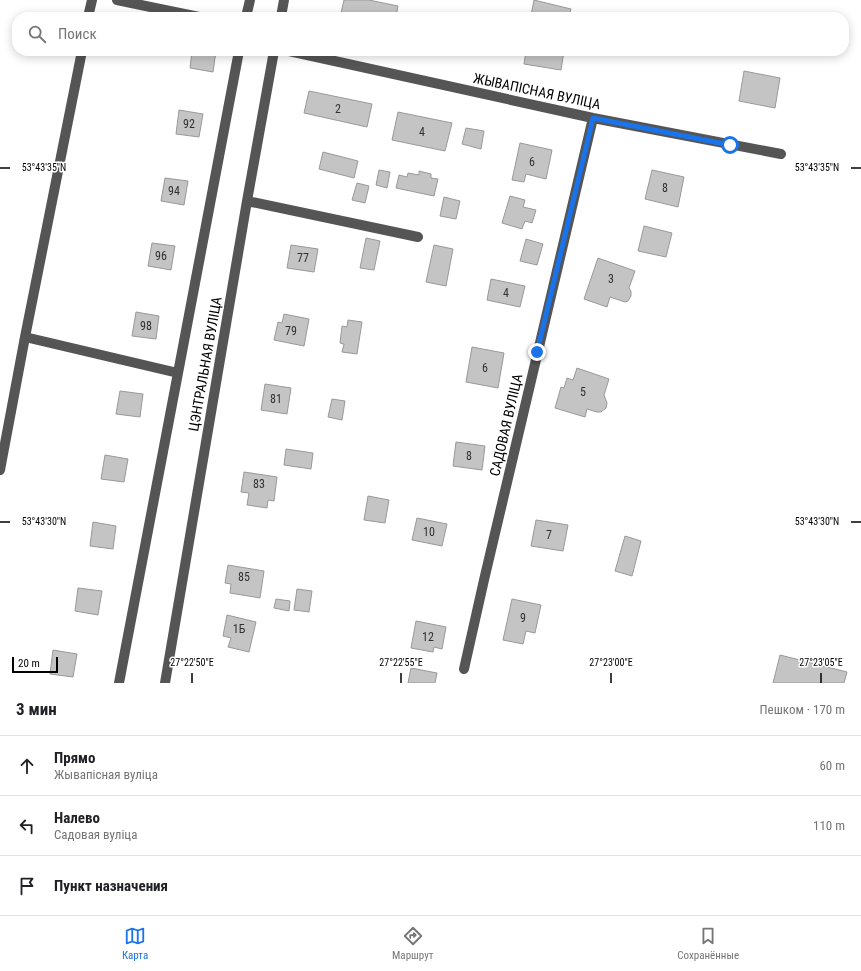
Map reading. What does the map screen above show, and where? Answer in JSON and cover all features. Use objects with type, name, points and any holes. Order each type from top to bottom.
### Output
[{"type":"street","points":[[89,12],[92,0]]},
{"type":"street","points":[[116,0],[175,12]]},
{"type":"street","points":[[247,12],[250,0]]},
{"type":"street","points":[[282,12],[284,0]]},
{"type":"street","points":[[0,470],[81,56]]},
{"type":"street","points":[[119,683],[238,56]]},
{"type":"street","name":"ЦЭНТРАЛЬНАЯ ВУЛІЦА","points":[[165,683],[273,56]]},
{"type":"street","name":"ЖЫВАПІСНАЯ ВУЛІЦА","points":[[312,56],[593,118],[781,154]]},
{"type":"street","name":"САДОВАЯ ВУЛІЦА","points":[[464,669],[593,118]]},
{"type":"street","points":[[247,201],[418,237]]},
{"type":"street","points":[[25,337],[178,373]]},
{"type":"building","points":[[344,0],[369,0],[398,6],[397,12],[341,12]]},
{"type":"building","points":[[534,0],[571,9],[570,12],[532,12]]},
{"type":"building","points":[[191,56],[215,56],[213,72],[190,68]]},
{"type":"building","points":[[525,56],[563,56],[561,70],[524,64]]},
{"type":"building","points":[[744,71],[780,78],[775,108],[739,101]]},
{"type":"building","points":[[309,91],[372,104],[367,127],[304,113]]},
{"type":"building","points":[[179,110],[203,114],[199,137],[176,134]]},
{"type":"building","points":[[398,112],[452,123],[445,151],[392,140]]},
{"type":"building","points":[[466,128],[484,131],[481,149],[462,144]]},
{"type":"building","points":[[520,143],[552,150],[546,179],[526,174],[524,182],[512,180]]},
{"type":"building","points":[[323,152],[358,161],[354,178],[319,169]]},
{"type":"building","points":[[379,170],[390,172],[387,188],[376,185]]},
{"type":"building","points":[[652,170],[684,177],[678,207],[645,199]]},
{"type":"building","points":[[419,171],[431,174],[431,178],[438,179],[434,196],[396,188],[399,175],[407,177],[408,173],[419,175]]},
{"type":"building","points":[[165,178],[188,181],[184,205],[161,201]]},
{"type":"building","points":[[357,183],[369,186],[365,203],[352,200]]},
{"type":"building","points":[[510,196],[525,200],[523,207],[536,210],[532,223],[525,221],[522,229],[502,223]]},
{"type":"building","points":[[444,197],[460,201],[456,219],[440,216]]},
{"type":"building","points":[[644,226],[672,233],[666,257],[638,251]]},
{"type":"building","points":[[366,238],[380,241],[374,270],[360,268]]},
{"type":"building","points":[[526,239],[543,244],[537,265],[520,261]]},
{"type":"building","points":[[152,243],[175,246],[171,270],[148,266]]},
{"type":"building","points":[[291,245],[318,249],[314,272],[287,268]]},
{"type":"building","points":[[434,245],[453,249],[446,286],[426,282]]},
{"type":"building","points":[[598,258],[635,271],[629,288],[631,291],[631,296],[628,301],[625,302],[610,297],[607,307],[584,299]]},
{"type":"building","points":[[491,279],[525,286],[520,307],[487,300]]},
{"type":"building","points":[[136,312],[159,316],[156,339],[132,336]]},
{"type":"building","points":[[284,314],[309,319],[304,346],[274,340],[278,322],[282,323]]},
{"type":"building","points":[[348,320],[362,322],[357,354],[342,352],[344,344],[340,343],[342,326],[347,327]]},
{"type":"building","points":[[472,347],[504,353],[498,388],[466,382]]},
{"type":"building","points":[[577,368],[609,379],[604,395],[607,403],[606,408],[601,412],[587,409],[585,417],[555,408],[561,387],[564,388],[567,378],[573,380]]},
{"type":"building","points":[[265,384],[291,388],[287,414],[261,410]]},
{"type":"building","points":[[120,391],[143,394],[140,417],[116,414]]},
{"type":"building","points":[[332,399],[345,401],[342,420],[328,417]]},
{"type":"building","points":[[456,442],[485,446],[482,470],[453,466]]},
{"type":"building","points":[[286,449],[313,453],[311,469],[284,465]]},
{"type":"building","points":[[105,455],[128,459],[124,482],[101,479]]},
{"type":"building","points":[[244,472],[277,477],[274,501],[268,500],[267,508],[247,505],[249,493],[241,492]]},
{"type":"building","points":[[368,496],[389,500],[385,523],[364,520]]},
{"type":"building","points":[[417,518],[447,524],[442,546],[412,540]]},
{"type":"building","points":[[536,520],[568,525],[563,551],[531,546]]},
{"type":"building","points":[[93,522],[116,526],[113,549],[90,546]]},
{"type":"building","points":[[625,536],[641,541],[632,576],[615,571]]},
{"type":"building","points":[[228,565],[264,571],[260,598],[230,593],[231,584],[225,583]]},
{"type":"building","points":[[78,588],[102,591],[98,615],[75,611]]},
{"type":"building","points":[[297,589],[312,591],[309,612],[294,610]]},
{"type":"building","points":[[276,599],[290,601],[289,611],[274,608]]},
{"type":"building","points":[[512,599],[541,605],[535,633],[526,631],[523,644],[503,640]]},
{"type":"building","points":[[227,615],[256,622],[249,652],[228,647],[231,638],[223,636]]},
{"type":"building","points":[[416,621],[446,627],[442,649],[434,647],[433,652],[411,648]]},
{"type":"building","points":[[53,650],[77,654],[73,677],[50,674]]},
{"type":"building","points":[[780,655],[847,672],[844,683],[773,683]]},
{"type":"building","points":[[411,668],[437,673],[435,683],[408,683]]},
{"type":"route","points":[[537,352],[593,118],[730,145]]}]
